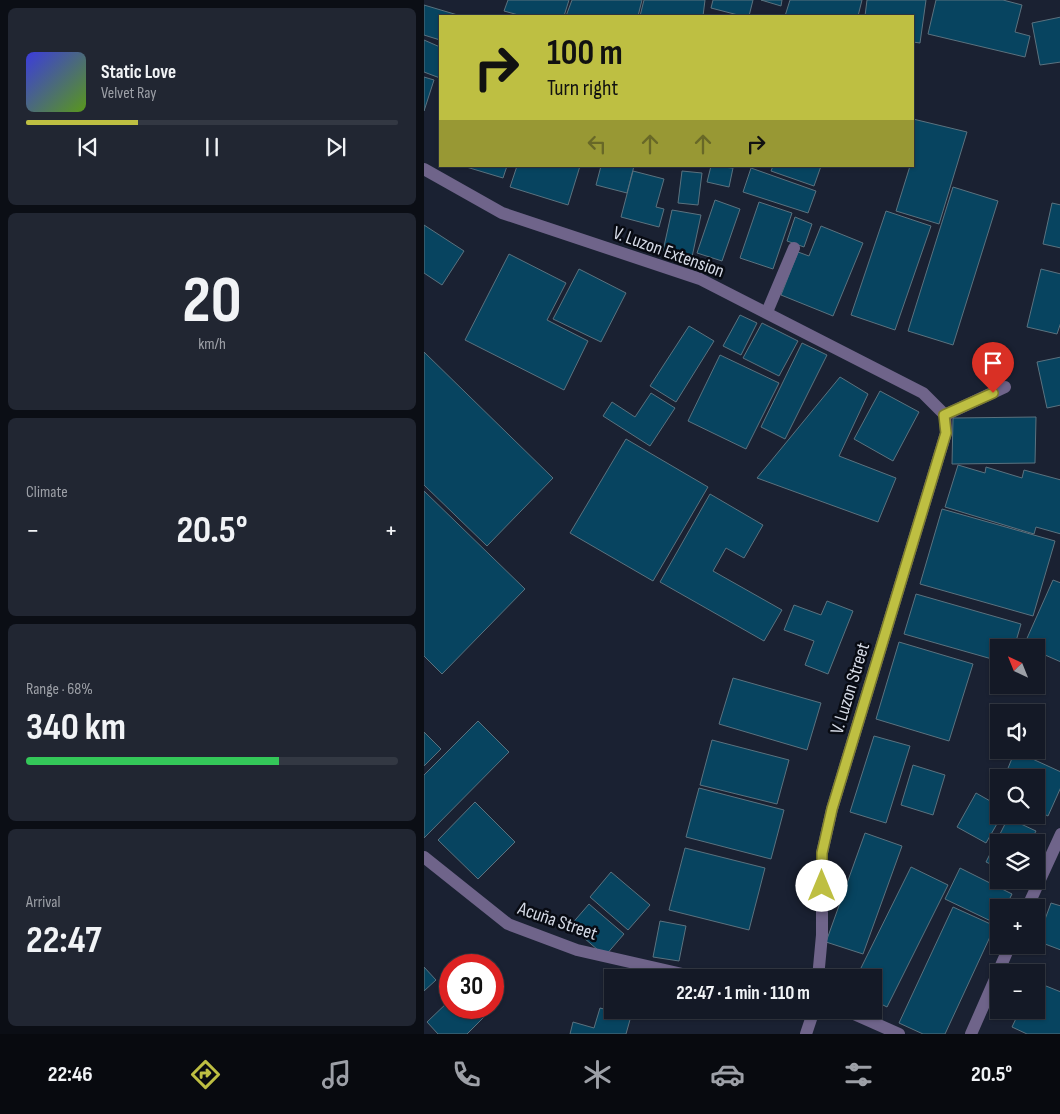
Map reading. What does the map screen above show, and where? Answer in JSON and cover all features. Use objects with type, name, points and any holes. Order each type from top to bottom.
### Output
[{"type":"street","name":"V. Luzon Extension","points":[[424,169],[502,213],[700,279],[923,392],[944,415]]},
{"type":"street","points":[[766,312],[794,248]]},
{"type":"street","points":[[944,415],[1005,387]]},
{"type":"street","name":"V. Luzon Street","points":[[819,969],[822,935],[822,853],[832,809],[946,433],[944,415]]},
{"type":"street","points":[[1032,899],[1060,834]]},
{"type":"street","name":"Acuña Street","points":[[424,857],[508,924],[576,950],[660,969]]},
{"type":"street","points":[[971,1034],[1006,954]]},
{"type":"street","points":[[806,1034],[811,1019]]},
{"type":"street","points":[[865,1019],[899,1034]]},
{"type":"building","points":[[508,0],[569,0],[564,15],[518,15],[504,11]]},
{"type":"building","points":[[572,0],[642,0],[638,15],[566,15]]},
{"type":"building","points":[[644,0],[705,0],[703,15],[640,15]]},
{"type":"building","points":[[713,0],[753,0],[749,15],[738,15],[711,8]]},
{"type":"building","points":[[761,0],[782,0],[781,6]]},
{"type":"building","points":[[790,0],[862,0],[858,15],[785,15]]},
{"type":"building","points":[[867,0],[926,0],[920,43],[914,42],[914,15],[865,15]]},
{"type":"building","points":[[936,0],[1003,0],[1022,5],[1015,32],[1030,36],[1025,57],[928,34]]},
{"type":"building","points":[[424,5],[458,15],[439,15],[439,40],[424,35]]},
{"type":"building","points":[[1061,17],[1061,62],[1040,65],[1032,23]]},
{"type":"building","points":[[424,40],[439,47],[439,78],[424,72]]},
{"type":"building","points":[[424,77],[434,80],[424,111]]},
{"type":"building","points":[[914,119],[967,132],[939,224],[896,211],[910,167],[914,167]]},
{"type":"building","points":[[466,167],[507,167],[503,178]]},
{"type":"building","points":[[517,167],[580,167],[568,205],[510,187]]},
{"type":"building","points":[[601,167],[634,167],[627,193],[596,185]]},
{"type":"building","points":[[711,167],[733,168],[729,187],[707,182]]},
{"type":"building","points":[[773,167],[821,167],[814,186],[771,171]]},
{"type":"building","points":[[751,168],[816,191],[808,213],[743,192]]},
{"type":"building","points":[[633,171],[664,179],[656,207],[664,209],[659,227],[621,217]]},
{"type":"building","points":[[682,171],[702,173],[698,205],[678,203]]},
{"type":"building","points":[[953,187],[998,201],[953,345],[908,331]]},
{"type":"building","points":[[715,200],[740,209],[722,261],[697,253]]},
{"type":"building","points":[[759,202],[792,213],[773,269],[740,258]]},
{"type":"building","points":[[1052,203],[1061,205],[1061,248],[1043,244]]},
{"type":"building","points":[[672,210],[701,215],[692,257],[663,251]]},
{"type":"building","points":[[886,211],[931,226],[895,330],[851,315]]},
{"type":"building","points":[[795,217],[812,224],[804,247],[787,241]]},
{"type":"building","points":[[424,225],[464,251],[442,285],[424,273]]},
{"type":"building","points":[[821,226],[863,243],[833,316],[781,295],[798,252],[809,256]]},
{"type":"building","points":[[509,254],[566,283],[547,320],[588,341],[564,390],[465,340]]},
{"type":"building","points":[[579,269],[626,293],[601,342],[553,319]]},
{"type":"building","points":[[1041,269],[1061,274],[1061,322],[1057,334],[1027,327]]},
{"type":"building","points":[[740,315],[757,323],[741,355],[723,346]]},
{"type":"building","points":[[762,323],[798,341],[779,376],[743,358]]},
{"type":"building","points":[[689,326],[714,341],[676,402],[650,386]]},
{"type":"building","points":[[802,343],[827,355],[785,439],[761,427]]},
{"type":"building","points":[[424,352],[553,478],[487,546],[424,485]]},
{"type":"building","points":[[720,355],[779,383],[746,449],[688,421]]},
{"type":"building","points":[[1061,357],[1061,405],[1047,408],[1037,362]]},
{"type":"building","points":[[840,377],[868,394],[839,456],[896,478],[878,522],[757,478]]},
{"type":"building","points":[[880,391],[919,412],[893,461],[854,439]]},
{"type":"building","points":[[651,393],[675,408],[650,446],[603,416],[612,402],[635,417]]},
{"type":"building","points":[[1036,417],[1035,463],[952,464],[953,418]]},
{"type":"building","points":[[626,439],[708,487],[653,581],[570,533]]},
{"type":"building","points":[[958,465],[985,473],[986,467],[1022,478],[1024,470],[1061,480],[1061,534],[1036,527],[1034,534],[945,507]]},
{"type":"building","points":[[424,491],[525,589],[442,674],[424,656]]},
{"type":"building","points":[[710,494],[763,525],[744,558],[726,548],[713,571],[782,610],[764,641],[660,582]]},
{"type":"building","points":[[942,509],[1055,541],[1033,616],[920,584]]},
{"type":"building","points":[[1053,580],[1061,583],[1061,662],[1045,655],[1045,639],[1027,639]]},
{"type":"building","points":[[916,594],[1021,624],[1017,639],[990,639],[990,658],[904,634]]},
{"type":"building","points":[[827,601],[853,611],[828,674],[805,665],[814,641],[784,630],[794,605],[821,615]]},
{"type":"building","points":[[899,642],[973,664],[949,741],[876,719]]},
{"type":"building","points":[[733,678],[821,703],[807,750],[719,724]]},
{"type":"building","points":[[478,721],[509,752],[424,838],[424,775]]},
{"type":"building","points":[[424,732],[441,749],[424,766]]},
{"type":"building","points":[[874,736],[910,746],[886,823],[850,812]]},
{"type":"building","points":[[712,740],[789,760],[777,804],[700,785]]},
{"type":"building","points":[[1012,759],[1033,759],[1061,772],[1061,787],[1048,816],[1045,814],[1045,769],[1008,769]]},
{"type":"building","points":[[913,765],[945,775],[933,815],[901,805]]},
{"type":"building","points":[[699,788],[784,810],[771,859],[686,837]]},
{"type":"building","points":[[976,793],[990,801],[990,824],[997,824],[986,843],[957,827]]},
{"type":"building","points":[[475,802],[515,842],[478,879],[438,840]]},
{"type":"building","points":[[1005,824],[1021,824],[1036,831],[1034,834],[1000,834]]},
{"type":"building","points":[[865,833],[902,846],[863,954],[826,942]]},
{"type":"building","points":[[685,848],[765,868],[749,930],[669,910]]},
{"type":"building","points":[[990,854],[990,864],[986,862]]},
{"type":"building","points":[[911,867],[948,885],[887,1007],[882,1004],[882,969],[860,969]]},
{"type":"building","points":[[960,868],[990,883],[990,889],[1002,889],[1012,894],[1010,899],[990,899],[990,921],[945,899]]},
{"type":"building","points":[[611,872],[650,905],[628,930],[590,897]]},
{"type":"building","points":[[1051,903],[1061,906],[1061,950],[1045,944],[1045,919]]},
{"type":"building","points":[[589,904],[624,934],[605,956],[570,926]]},
{"type":"building","points":[[953,907],[990,924],[990,937],[945,1034],[923,1034],[899,1023]]},
{"type":"building","points":[[660,921],[686,926],[679,961],[653,957]]},
{"type":"building","points":[[424,967],[436,980],[424,991]]},
{"type":"building","points":[[1045,986],[1061,992],[1061,1034],[1027,1034],[1012,1027],[1016,1019],[1045,1019]]},
{"type":"building","points":[[600,1008],[604,1009],[604,1019],[630,1019],[626,1034],[570,1034],[573,1022],[594,1028]]},
{"type":"building","points":[[439,1011],[439,1019],[482,1019],[467,1034],[438,1034],[427,1022]]},
{"type":"route","points":[[822,886],[822,853],[832,809],[946,433],[944,415],[993,393]]}]
